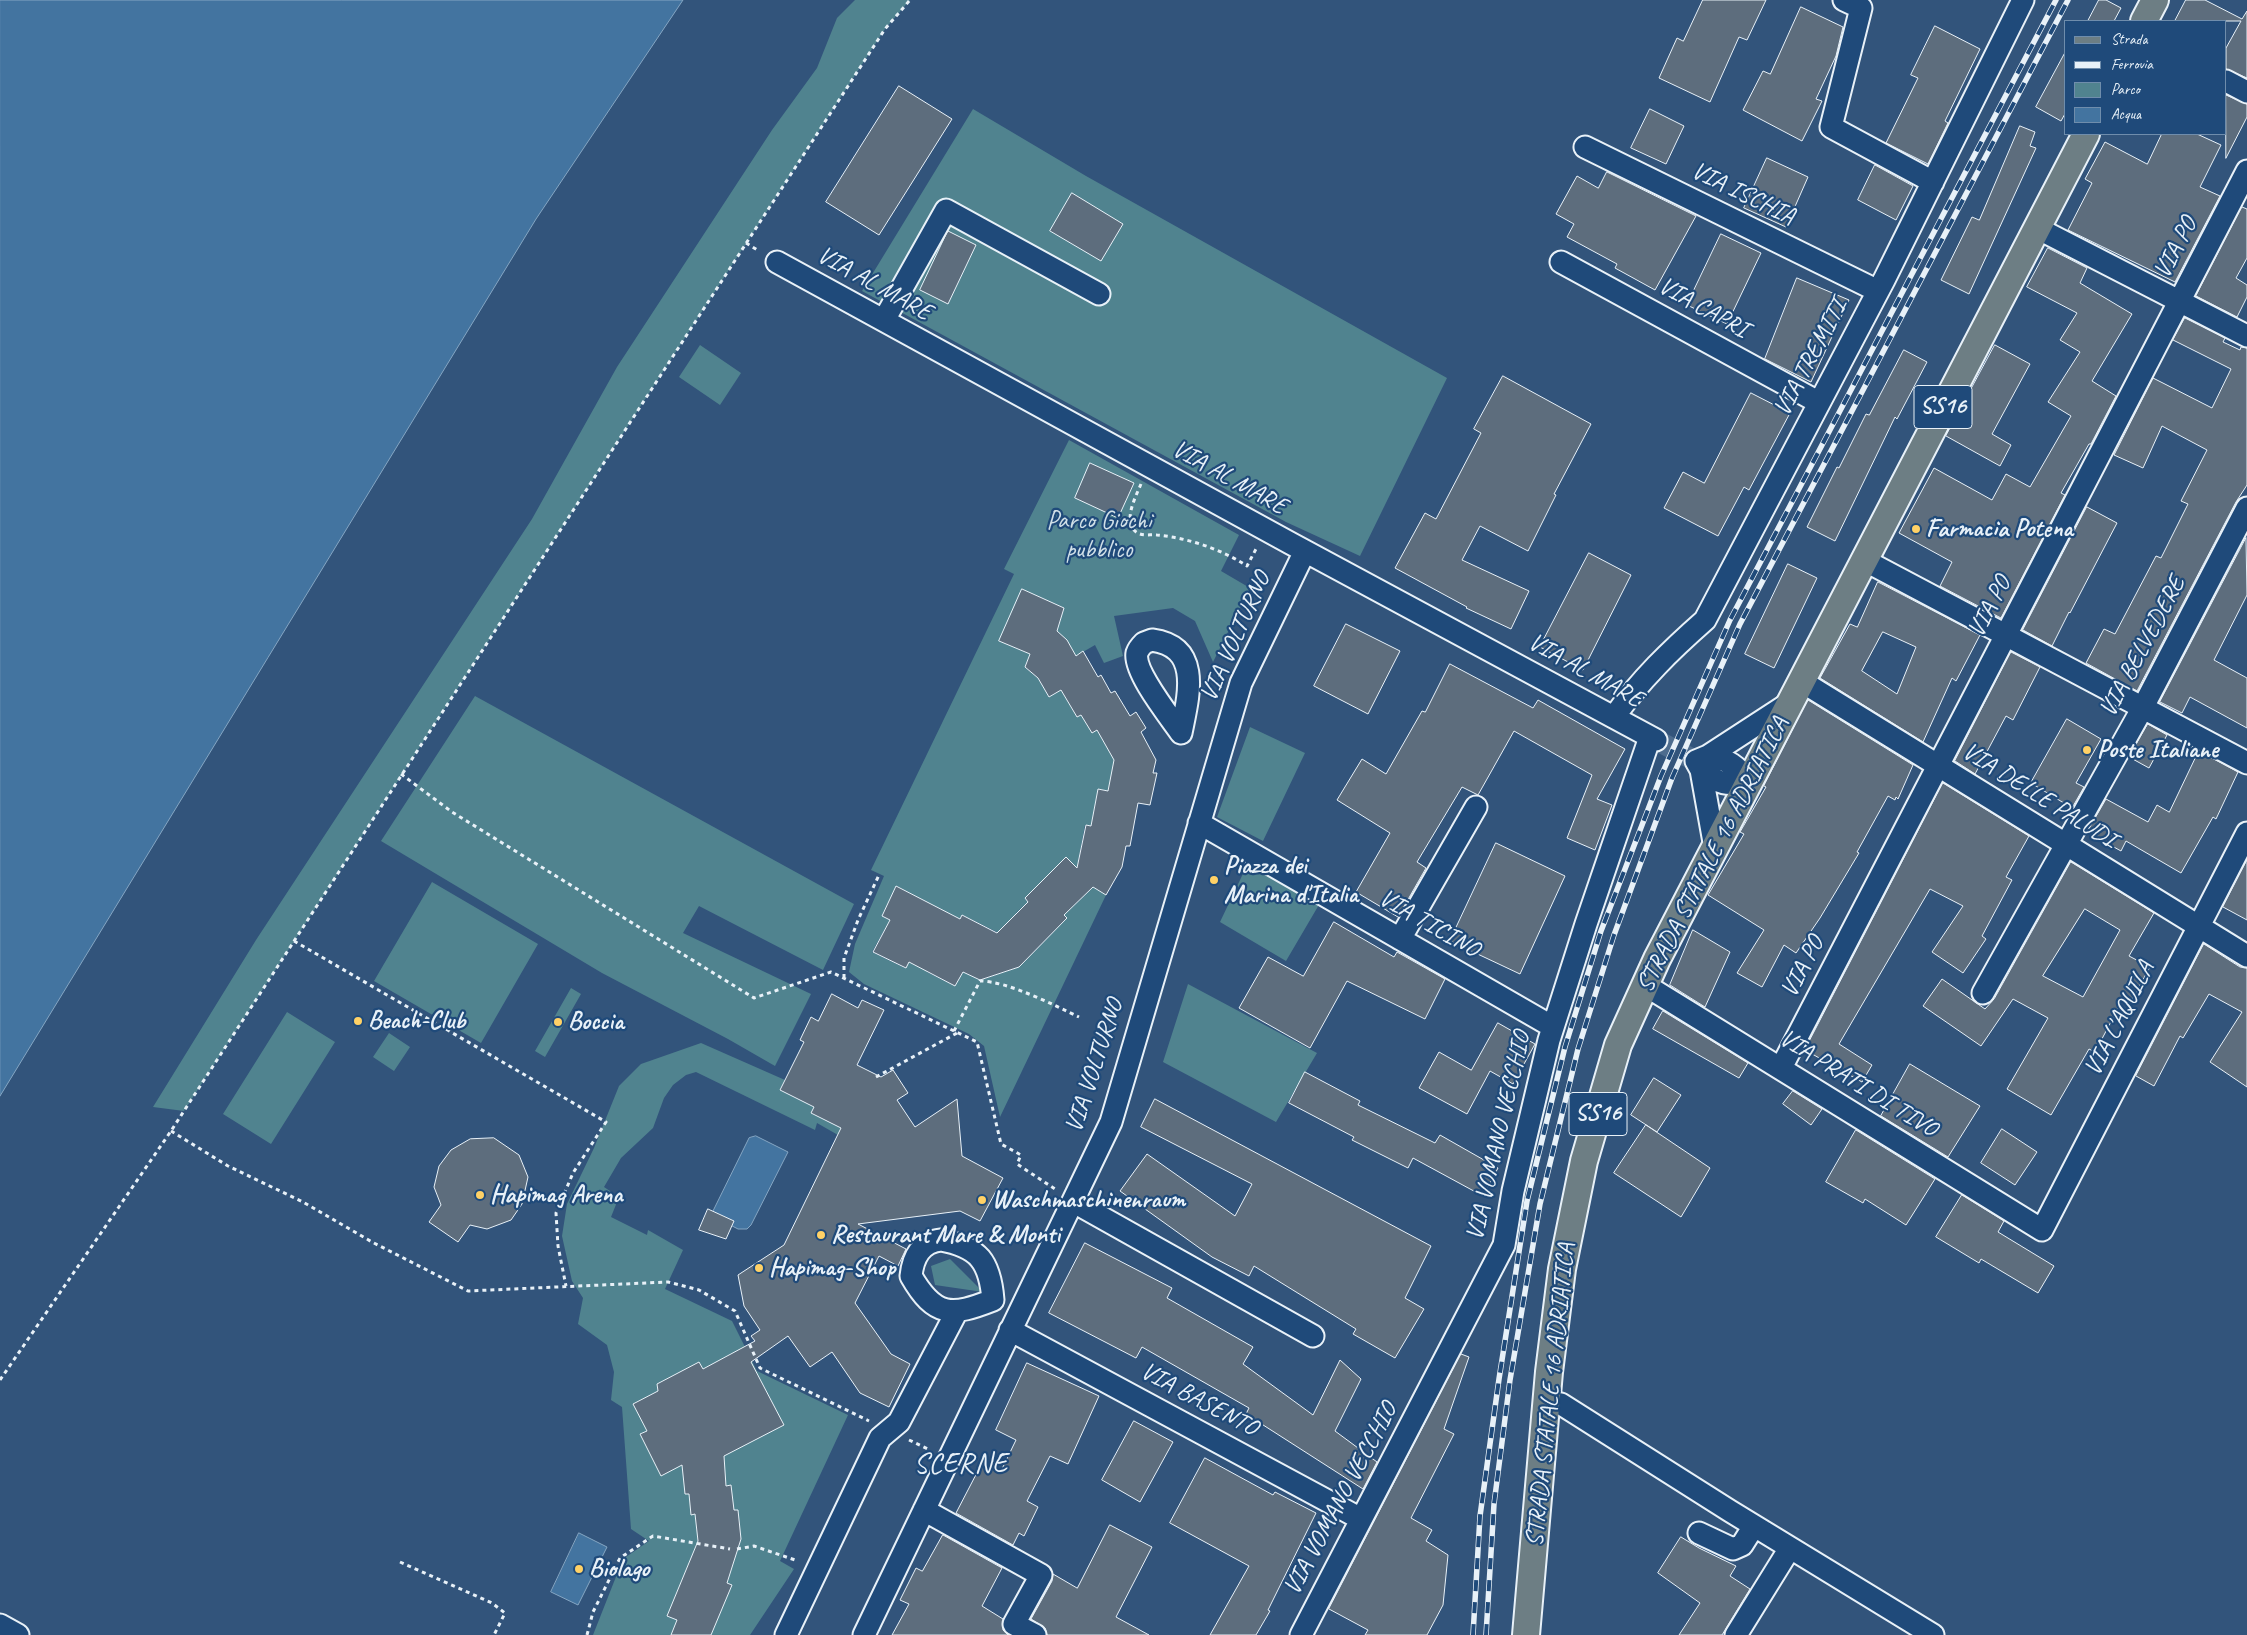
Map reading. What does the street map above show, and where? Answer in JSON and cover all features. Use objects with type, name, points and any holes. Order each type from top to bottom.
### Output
[{"type":"main road","points":[[2145,20],[2155,0]]},
{"type":"main road","name":"STRADA STATALE 16 ADRIATICA","points":[[1526,1635],[1546,1401],[1562,1269],[1584,1161],[1618,1045],[1645,985],[1715,848],[2085,135]]},
{"type":"street","points":[[1844,0],[1861,8],[1831,127],[1933,182]]},
{"type":"street","name":"VIA TREMITI","points":[[1614,717],[1633,690],[1664,656],[1705,620],[1881,285],[2023,0]]},
{"type":"street","points":[[2227,82],[2247,92]]},
{"type":"street","points":[[1614,146],[1881,285]]},
{"type":"street","name":"VIA ISCHIA","points":[[1585,147],[1881,285]]},
{"type":"street","name":"VIA PO","points":[[1781,1068],[2247,172]]},
{"type":"street","points":[[884,320],[946,210],[1099,294]]},
{"type":"street","points":[[2036,228],[2247,336]]},
{"type":"street","name":"VIA AL MARE","points":[[777,262],[1653,739]]},
{"type":"street","name":"VIA CAPRI","points":[[1561,262],[1818,402]]},
{"type":"street","name":"VIA BELVEDERE","points":[[1983,993],[2142,709],[2247,508]]},
{"type":"street","name":"VIA VOLTURNO","points":[[864,1635],[1014,1321],[1078,1203],[1111,1122],[1241,682],[1305,551]]},
{"type":"street","points":[[1864,560],[2247,763]]},
{"type":"street","points":[[1705,763],[1796,691]]},
{"type":"street","name":"VIA DELLE PALUDI","points":[[1796,691],[1938,766],[2247,956]]},
{"type":"street","name":"VIA VOMANO VECCHIO","points":[[1301,1635],[1504,1245],[1513,1191],[1553,1027],[1653,739]]},
{"type":"street","points":[[1705,763],[1724,758],[1738,766],[1749,782]]},
{"type":"street","points":[[1705,763],[1715,848]]},
{"type":"street","points":[[1400,939],[1476,807]]},
{"type":"street","name":"VIA TICINO","points":[[1199,823],[1553,1027]]},
{"type":"street","name":"VIA L'AQUILA","points":[[2042,1230],[2247,833]]},
{"type":"street","name":"VIA PRATI DI TIVO","points":[[1645,985],[2042,1230]]},
{"type":"street","points":[[1078,1203],[1313,1336]]},
{"type":"street","points":[[941,1240],[954,1242],[968,1248],[990,1272],[993,1300],[966,1310],[950,1312],[937,1306],[924,1296],[911,1276],[912,1268],[924,1245],[931,1241],[941,1240]]},
{"type":"street","name":"VIA BASENTO","points":[[993,1300],[1014,1321],[1361,1519]]},
{"type":"street","points":[[786,1635],[880,1438],[899,1422],[957,1311]]},
{"type":"street","points":[[1546,1401],[1561,1404],[1754,1526],[1933,1635]]},
{"type":"street","points":[[924,1510],[1041,1575],[1014,1624],[1035,1635]]},
{"type":"street","points":[[1699,1533],[1732,1549],[1742,1545],[1754,1526]]},
{"type":"street","points":[[1736,1635],[1790,1548]]},
{"type":"street","points":[[0,1625],[18,1635]]},
{"type":"path","points":[[0,1380],[171,1132],[885,28],[910,0]]},
{"type":"path","points":[[1148,465],[1133,503],[1130,519],[1134,530],[1140,535],[1158,535],[1194,543],[1230,554],[1248,566],[1260,542]]},
{"type":"path","points":[[401,774],[452,812],[754,998],[832,972],[977,1042],[1001,1144],[1021,1155],[1017,1164],[1078,1203]]},
{"type":"path","points":[[844,978],[844,958],[858,920],[879,875]]},
{"type":"path","points":[[294,941],[606,1122],[573,1173],[556,1213],[558,1246],[566,1286]]},
{"type":"path","points":[[876,1077],[955,1032],[980,981],[990,981],[1079,1016]]},
{"type":"path","points":[[171,1132],[228,1166],[303,1202],[372,1242],[468,1291],[668,1282],[699,1290],[735,1311],[760,1368],[949,1459]]},
{"type":"path","points":[[587,1635],[592,1612],[620,1558],[653,1536],[730,1549]]},
{"type":"path","points":[[737,1549],[754,1546],[786,1556],[817,1570]]},
{"type":"path","points":[[400,1562],[492,1603],[505,1613],[494,1635]]},
{"type":"green space","points":[[855,0],[910,0],[885,29],[184,1111],[153,1107],[256,940],[532,519],[617,367],[772,130],[817,68],[837,18]]},
{"type":"green space","points":[[973,109],[1086,176],[1447,378],[1360,556],[1286,522],[862,291]]},
{"type":"green space","points":[[700,345],[741,373],[720,405],[679,377]]},
{"type":"green space","name":"Parco Giochi pubblico","points":[[1069,440],[1239,535],[1221,571],[1250,588],[1213,662],[1195,621],[1173,608],[1114,616],[1123,656],[1104,663],[1095,645],[1076,656],[1056,632],[1064,608],[1022,590],[1000,641],[1030,654],[1025,667],[1038,678],[1049,697],[1061,690],[1077,717],[1081,715],[1097,730],[1109,750],[1133,736],[1108,791],[1098,789],[1091,826],[1085,825],[1077,868],[1066,857],[1025,898],[1028,902],[1016,913],[1040,937],[1001,934],[962,915],[960,919],[896,887],[882,916],[890,920],[872,952],[905,968],[917,945],[935,954],[927,972],[955,986],[963,972],[978,979],[980,977],[984,979],[1019,967],[1067,918],[1064,915],[1093,887],[1106,895],[1000,1117],[984,1046],[969,1034],[864,984],[849,972],[855,944],[884,876],[871,870],[1014,574],[1004,569]]},
{"type":"green space","points":[[475,696],[854,904],[823,970],[699,906],[683,933],[811,994],[775,1066],[728,1039],[602,973],[381,841]]},
{"type":"green space","points":[[1250,727],[1305,753],[1263,841],[1217,817]]},
{"type":"green space","points":[[1250,859],[1320,903],[1286,961],[1220,922]]},
{"type":"green space","points":[[432,882],[538,944],[481,1043],[374,981]]},
{"type":"green space","points":[[1188,984],[1317,1053],[1276,1122],[1163,1062]]},
{"type":"green space","name":"Boccia","points":[[571,988],[581,994],[545,1057],[535,1051]]},
{"type":"green space","points":[[287,1012],[335,1042],[271,1144],[223,1114]]},
{"type":"green space","points":[[389,1033],[410,1047],[394,1071],[373,1057]]},
{"type":"green space","points":[[701,1043],[785,1080],[780,1090],[814,1107],[811,1113],[841,1128],[838,1135],[817,1123],[815,1130],[696,1072],[686,1075],[673,1085],[664,1098],[653,1128],[621,1158],[604,1187],[619,1197],[611,1217],[647,1235],[648,1230],[683,1250],[665,1289],[732,1321],[757,1371],[848,1415],[780,1561],[794,1569],[750,1635],[593,1635],[623,1559],[649,1541],[631,1529],[622,1407],[611,1400],[614,1372],[607,1345],[578,1324],[583,1298],[572,1281],[562,1236],[567,1204],[594,1148],[619,1086],[641,1064]]},
{"type":"green space","points":[[950,1259],[983,1292],[935,1285],[931,1266]]},
{"type":"water","points":[[0,0],[683,0],[536,219],[0,1096]]},
{"type":"water","points":[[756,1136],[788,1152],[751,1225],[747,1229],[738,1229],[711,1215],[749,1138]]},
{"type":"water","name":"Biolago","points":[[579,1533],[607,1547],[578,1605],[551,1592]]},
{"type":"building","points":[[1703,0],[1766,0],[1747,40],[1739,37],[1710,102],[1659,78],[1677,38],[1683,41]]},
{"type":"building","points":[[2099,0],[2106,0],[2121,8],[2115,20],[2089,20]]},
{"type":"building","points":[[2186,0],[2205,0],[2242,19],[2247,11],[2247,78],[2227,69],[2227,46],[2241,21],[2176,20]]},
{"type":"building","points":[[1801,7],[1843,27],[1836,56],[1816,99],[1822,101],[1802,141],[1743,110],[1763,71],[1770,74]]},
{"type":"building","points":[[1935,26],[1980,49],[1945,121],[1948,123],[1928,164],[1886,143],[1918,78],[1911,75]]},
{"type":"building","points":[[2064,55],[2064,116],[2061,121],[2036,107]]},
{"type":"building","points":[[899,86],[952,119],[879,235],[826,202]]},
{"type":"building","points":[[2227,95],[2247,104],[2247,117],[2226,158]]},
{"type":"building","points":[[1650,109],[1684,126],[1666,164],[1631,148]]},
{"type":"building","points":[[2020,126],[2035,132],[2030,146],[2036,148],[1969,294],[1941,280],[1972,217],[1979,220]]},
{"type":"building","points":[[2162,135],[2199,135],[2221,145],[2200,187],[2220,196],[2175,282],[2068,230],[2092,183],[2085,179],[2105,142],[2147,164]]},
{"type":"building","points":[[1767,158],[1808,177],[1786,227],[1744,208]]},
{"type":"building","points":[[1875,165],[1913,186],[1896,220],[1858,200]]},
{"type":"building","points":[[1607,172],[1696,216],[1655,290],[1615,268],[1617,264],[1567,237],[1574,224],[1556,214],[1577,176],[1598,188]]},
{"type":"building","points":[[1072,193],[1123,224],[1101,261],[1050,231]]},
{"type":"building","points":[[2242,207],[2247,209],[2247,258],[2236,278],[2247,285],[2247,297],[2237,317],[2196,296]]},
{"type":"building","points":[[948,231],[976,245],[948,304],[920,290]]},
{"type":"building","points":[[1721,234],[1761,253],[1727,324],[1687,305]]},
{"type":"building","points":[[2048,248],[2087,268],[2080,283],[2132,314],[2092,381],[2116,396],[2091,444],[2089,444],[2061,493],[2065,495],[2001,618],[1940,586],[1952,562],[1899,533],[1934,468],[1992,500],[2006,474],[2030,487],[2071,416],[2048,402],[2080,352],[2060,340],[2077,313],[2027,287]]},
{"type":"building","points":[[1797,278],[1849,300],[1811,382],[1765,359]]},
{"type":"building","points":[[2185,318],[2225,338],[2223,342],[2240,350],[2241,347],[2247,348],[2247,485],[2236,502],[2137,691],[2086,663],[2104,629],[2115,634],[2156,556],[2161,558],[2188,504],[2181,501],[2207,450],[2162,426],[2143,468],[2114,455],[2153,378],[2212,408],[2231,369],[2173,340]]},
{"type":"building","points":[[1995,345],[2030,364],[1992,434],[2011,445],[2000,466],[1946,436]]},
{"type":"building","points":[[1904,350],[1927,362],[1897,419],[1895,417],[1835,541],[1807,527],[1866,414],[1869,415]]},
{"type":"building","points":[[1503,376],[1591,424],[1554,494],[1556,495],[1528,551],[1480,526],[1462,560],[1529,591],[1511,629],[1466,608],[1395,568],[1425,513],[1436,519],[1481,433],[1474,429]]},
{"type":"building","points":[[1751,393],[1790,413],[1749,490],[1744,487],[1718,536],[1664,508],[1683,472],[1704,483]]},
{"type":"building","points":[[1090,463],[1134,483],[1118,518],[1075,498]]},
{"type":"building","points":[[2087,507],[2117,523],[2052,646],[2023,630]]},
{"type":"building","points":[[2246,538],[2247,595],[2214,660],[2247,678],[2247,728],[2190,697],[2182,713],[2160,702]]},
{"type":"building","points":[[1589,553],[1631,575],[1583,670],[1540,647]]},
{"type":"building","points":[[1788,564],[1817,578],[1774,668],[1745,654]]},
{"type":"building","points":[[1878,582],[1980,635],[1956,681],[1952,678],[1923,742],[1820,678],[1850,624],[1857,627]],"holes":[[[1883,632],[1916,647],[1897,694],[1862,671]]]},
{"type":"building","points":[[1022,589],[1064,608],[1057,631],[1067,640],[1076,656],[1083,651],[1098,677],[1101,675],[1111,693],[1115,691],[1130,716],[1136,712],[1146,728],[1141,732],[1156,760],[1153,773],[1157,773],[1150,805],[1138,803],[1130,846],[1126,846],[1122,867],[1106,895],[1093,887],[1064,915],[1067,918],[1019,967],[980,980],[963,972],[955,986],[909,962],[906,968],[873,952],[890,920],[882,916],[896,886],[960,919],[962,915],[997,933],[1028,902],[1025,898],[1066,857],[1077,868],[1086,825],[1091,826],[1098,789],[1108,791],[1114,760],[1097,730],[1092,733],[1081,715],[1077,717],[1061,690],[1049,697],[1038,678],[1025,667],[1030,654],[999,641]]},
{"type":"building","points":[[1346,624],[1400,651],[1368,714],[1314,686]]},
{"type":"building","points":[[2011,652],[2040,667],[2013,720],[2006,716],[1975,774],[1955,761]]},
{"type":"building","points":[[1450,664],[1533,708],[1538,700],[1625,749],[1597,799],[1612,805],[1595,850],[1567,838],[1592,775],[1514,731],[1478,795],[1462,787],[1417,862],[1426,868],[1398,917],[1356,892],[1390,833],[1337,800],[1362,759],[1386,774],[1422,711],[1425,712]]},
{"type":"building","points":[[1808,700],[1913,765],[1898,799],[1896,797],[1895,800],[1888,796],[1857,852],[1859,853],[1820,918],[1796,953],[1784,945],[1762,987],[1737,973],[1764,930],[1708,895],[1744,834],[1740,832],[1766,787],[1764,786]]},
{"type":"building","points":[[2067,719],[2101,739],[2076,783],[2084,787],[2072,808],[2031,783]]},
{"type":"building","points":[[2148,724],[2167,735],[2149,768],[2129,757]]},
{"type":"building","points":[[2199,751],[2238,772],[2216,819],[2213,817],[2181,873],[2126,841],[2121,851],[2087,832],[2106,799],[2148,822],[2157,805],[2169,812]]},
{"type":"building","points":[[1943,783],[2029,836],[2006,877],[2012,880],[1982,936],[1986,939],[1963,973],[1932,952],[1963,906],[1930,889],[1839,1044],[1872,1065],[1862,1082],[1805,1050]]},
{"type":"building","points":[[1496,843],[1565,876],[1520,974],[1450,941]]},
{"type":"building","points":[[2247,860],[2247,920],[2223,907]]},
{"type":"building","points":[[2071,862],[2154,913],[2129,956],[2150,967],[2129,1005],[2122,1001],[2095,1052],[2089,1049],[2051,1115],[2007,1089],[2048,1018],[2013,999],[1981,1046],[1923,1006],[1942,979],[1985,1009],[1994,999]],"holes":[[[2085,909],[2120,930],[2083,997],[2043,976]]]},
{"type":"building","points":[[1334,922],[1394,957],[1397,952],[1445,979],[1425,1019],[1347,981],[1310,1048],[1239,1008],[1268,957],[1303,976]]},
{"type":"building","points":[[1693,930],[1730,952],[1705,1007],[1670,985]]},
{"type":"building","points":[[2204,944],[2240,967],[2247,968],[2247,1087],[2210,1062],[2242,1012],[2209,994],[2183,1038],[2180,1036],[2154,1086],[2136,1076]]},
{"type":"building","points":[[832,994],[858,1008],[862,1000],[884,1010],[857,1065],[881,1077],[893,1070],[908,1093],[897,1100],[915,1127],[957,1099],[962,1156],[1003,1178],[980,1221],[960,1211],[858,1224],[906,1249],[898,1266],[879,1256],[855,1303],[891,1354],[910,1364],[889,1407],[860,1393],[832,1352],[810,1367],[788,1336],[751,1362],[784,1425],[724,1456],[726,1486],[731,1485],[734,1510],[738,1510],[741,1539],[727,1583],[732,1585],[711,1635],[671,1635],[677,1620],[667,1616],[698,1541],[695,1514],[691,1515],[689,1494],[685,1494],[682,1465],[661,1476],[640,1434],[647,1431],[633,1404],[658,1391],[657,1384],[699,1362],[703,1369],[755,1341],[751,1336],[760,1330],[744,1306],[738,1275],[784,1245],[841,1128],[811,1113],[814,1107],[780,1090],[804,1042],[800,1040],[811,1017],[818,1021]]},
{"type":"building","points":[[1663,1011],[1748,1063],[1739,1078],[1653,1029]]},
{"type":"building","points":[[1498,1023],[1535,1044],[1513,1084],[1490,1071],[1467,1114],[1419,1088],[1439,1052],[1471,1070]]},
{"type":"building","points":[[1910,1064],[1980,1106],[1948,1157],[1881,1116]]},
{"type":"building","points":[[1305,1072],[1360,1101],[1358,1105],[1435,1143],[1440,1135],[1498,1168],[1483,1196],[1413,1158],[1408,1168],[1352,1140],[1354,1137],[1289,1103]]},
{"type":"building","points":[[1654,1078],[1681,1095],[1657,1132],[1631,1115]]},
{"type":"building","points":[[1793,1091],[1822,1109],[1811,1125],[1783,1104]]},
{"type":"building","points":[[1155,1099],[1431,1246],[1405,1298],[1424,1309],[1395,1358],[1353,1334],[1356,1329],[1254,1266],[1249,1276],[1212,1257],[1120,1191],[1147,1154],[1235,1216],[1252,1184],[1141,1127]]},
{"type":"building","points":[[1646,1125],[1710,1168],[1681,1217],[1614,1173]]},
{"type":"building","points":[[2002,1129],[2037,1152],[2015,1185],[1981,1163]]},
{"type":"building","points":[[1856,1130],[1935,1179],[1906,1225],[1865,1199],[1863,1203],[1826,1182]]},
{"type":"building","name":"Hapimag Arena","points":[[494,1138],[519,1155],[528,1177],[522,1204],[511,1220],[487,1229],[470,1225],[458,1242],[429,1222],[441,1205],[434,1187],[439,1166],[451,1150],[470,1139]]},
{"type":"building","points":[[1962,1195],[2004,1221],[1998,1232],[2054,1266],[2038,1293],[1981,1259],[1979,1263],[1936,1237]]},
{"type":"building","points":[[708,1209],[734,1221],[726,1239],[699,1230]]},
{"type":"building","points":[[1085,1243],[1172,1288],[1167,1298],[1253,1347],[1243,1364],[1313,1415],[1340,1360],[1361,1379],[1335,1431],[1377,1462],[1363,1489],[1246,1414],[1249,1408],[1142,1347],[1136,1358],[1049,1313]]},
{"type":"building","points":[[1461,1354],[1469,1357],[1444,1429],[1454,1434],[1411,1518],[1432,1530],[1426,1541],[1448,1555],[1443,1605],[1427,1635],[1365,1635],[1368,1630],[1329,1609]]},
{"type":"building","points":[[1027,1363],[1099,1396],[1068,1464],[1050,1456],[1027,1501],[1038,1507],[1024,1536],[1019,1533],[1013,1545],[956,1513],[982,1463],[1000,1473],[1016,1440],[996,1430]]},
{"type":"building","points":[[1134,1421],[1173,1442],[1140,1502],[1102,1480]]},
{"type":"building","points":[[1205,1458],[1273,1495],[1275,1492],[1316,1513],[1268,1610],[1270,1611],[1256,1635],[1210,1635],[1249,1566],[1170,1523]]},
{"type":"building","points":[[1110,1525],[1152,1547],[1116,1617],[1149,1635],[1047,1635],[1045,1628],[1031,1619],[1052,1581],[1053,1574],[1077,1588]]},
{"type":"building","points":[[943,1535],[1002,1568],[982,1606],[1003,1619],[1003,1630],[1008,1635],[892,1635],[909,1604],[900,1600],[916,1568],[922,1571]]},
{"type":"building","points":[[1681,1537],[1736,1566],[1730,1576],[1750,1589],[1722,1635],[1679,1635],[1700,1603],[1658,1573]]},
{"type":"tunnel","points":[[1656,740],[1696,761]]},
{"type":"railway","points":[[1473,1635],[1480,1516],[1527,1201],[1565,1047],[1601,931],[1661,776],[1730,620],[2056,0]]},
{"type":"railway","points":[[1486,1635],[1494,1504],[1510,1380],[1540,1204],[1578,1049],[1614,935],[1672,778],[1740,624],[2068,0]]},
{"type":"place","name":"Farmacia Potena","points":[[1916,529]]},
{"type":"place","name":"Poste Italiane","points":[[2087,750]]},
{"type":"place","name":"Piazza dei Marina d'Italia","points":[[1214,880]]},
{"type":"place","name":"Beach-Club","points":[[358,1021]]},
{"type":"place","name":"Boccia","points":[[558,1022]]},
{"type":"place","name":"Hapimag Arena","points":[[480,1195]]},
{"type":"place","name":"Waschmaschinenraum","points":[[982,1200]]},
{"type":"place","name":"Restaurant Mare & Monti","points":[[821,1235]]},
{"type":"place","name":"Hapimag-Shop","points":[[759,1268]]},
{"type":"place","name":"Biolago","points":[[579,1569]]},
{"type":"district","name":"SCERNE","points":[[961,1465]]}]
